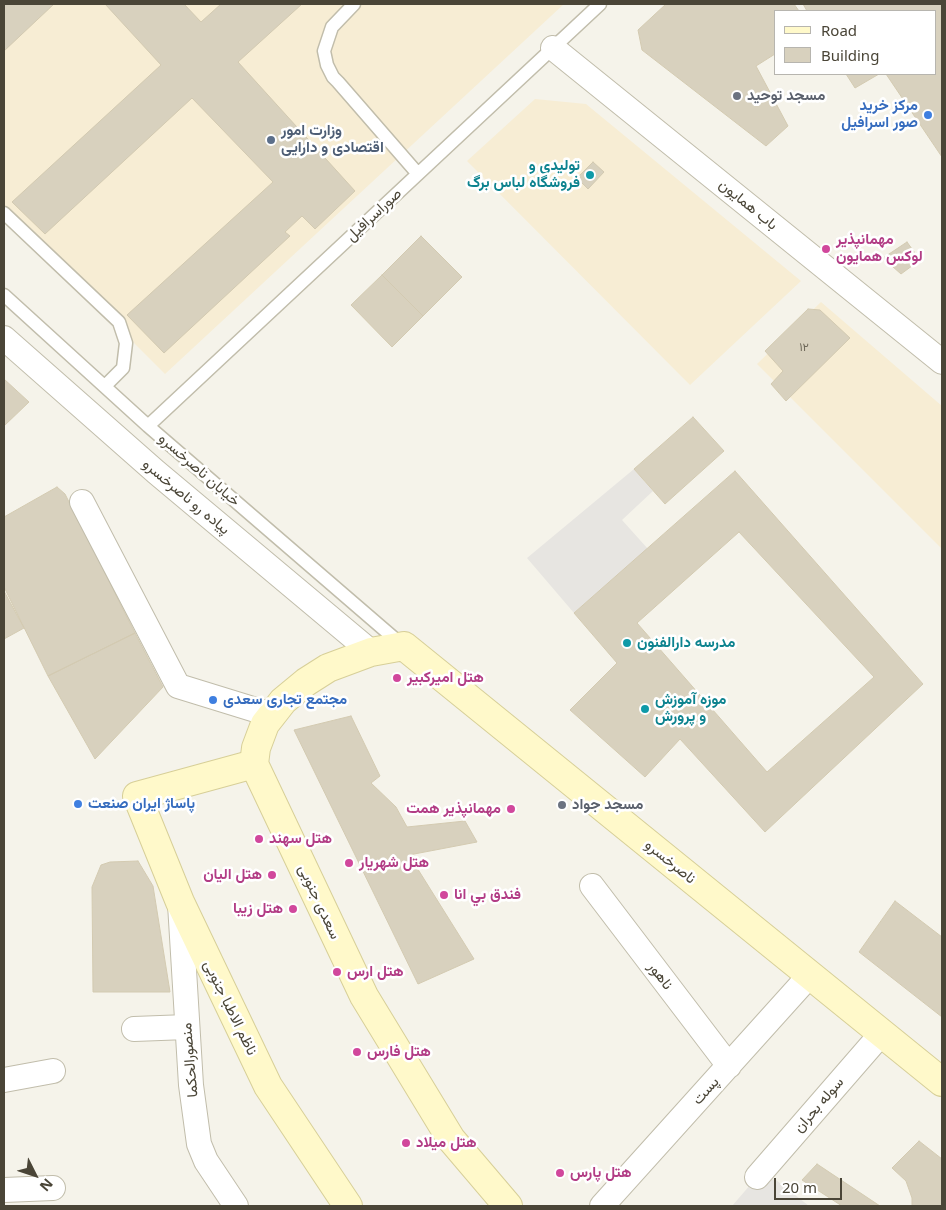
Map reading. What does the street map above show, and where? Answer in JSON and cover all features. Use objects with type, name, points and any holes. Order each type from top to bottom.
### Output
[{"type":"main road","points":[[254,764],[256,748],[265,724],[283,701],[306,682],[328,668],[371,652],[400,644]]},
{"type":"main road","name":"ناصرخسرو","points":[[400,644],[942,1082]]},
{"type":"main road","name":"ناظم الاطبا جنوبی","points":[[254,764],[137,796],[180,902],[268,1086],[348,1206]]},
{"type":"main road","name":"سعدی جنوبی","points":[[254,764],[364,996],[451,1139],[508,1206]]},
{"type":"street","name":"باب همایون","points":[[553,48],[942,362]]},
{"type":"street","name":"پیاده رو ناصرخسرو","points":[[4,338],[156,472],[371,652]]},
{"type":"street","points":[[82,502],[178,686],[272,715]]},
{"type":"street","name":"ناهور","points":[[592,886],[729,1066]]},
{"type":"street","name":"منصورالحکما","points":[[180,902],[191,1085],[199,1144],[206,1161],[236,1206]]},
{"type":"street","name":"پست","points":[[602,1206],[810,975]]},
{"type":"street","points":[[134,1029],[187,1027]]},
{"type":"street","name":"سوله بحران","points":[[757,1177],[882,1033]]},
{"type":"street","points":[[4,1080],[54,1071]]},
{"type":"street","points":[[4,1190],[53,1188]]},
{"type":"street","points":[[4,1200],[5,1206]]},
{"type":"lane","points":[[354,4],[332,26],[324,51],[327,64],[333,76],[418,174]]},
{"type":"lane","name":"صوراسرافیل","points":[[148,426],[600,4]]},
{"type":"lane","points":[[4,213],[119,322],[126,343],[123,368],[106,386]]},
{"type":"lane","name":"خیابان ناصرخسرو","points":[[4,295],[148,426],[400,644]]},
{"type":"shaded area","points":[[4,4],[564,4],[165,374],[4,213]]},
{"type":"shaded area","points":[[535,99],[586,104],[801,281],[690,385],[467,161]]},
{"type":"shaded area","points":[[821,302],[942,406],[942,549],[757,364]]},
{"type":"shaded area","points":[[634,469],[653,491],[622,520],[648,549],[574,613],[527,558]]},
{"type":"shaded area","points":[[757,1177],[776,1180],[809,1206],[732,1206]]},
{"type":"building","points":[[4,4],[54,4],[4,51]]},
{"type":"building","name":"وزارت امور اقتصادی و دارایی","points":[[105,4],[184,4],[201,22],[221,4],[302,4],[238,62],[355,191],[315,229],[302,216],[285,232],[290,236],[164,353],[127,315],[273,182],[192,98],[45,234],[12,202],[161,65]]},
{"type":"building","name":"مسجد توحید","points":[[666,4],[794,4],[798,10],[774,10],[774,55],[756,66],[788,126],[766,146],[642,50],[638,30]]},
{"type":"building","name":"مرکز خرید صور اسرافیل","points":[[803,4],[942,4],[942,157],[887,75],[936,75],[936,10],[806,10]]},
{"type":"building","name":"مرکز خرید صور اسرافیل","points":[[847,75],[877,75],[855,88]]},
{"type":"building","name":"تولیدی و فروشگاه لباس برگ","points":[[593,162],[604,172],[588,189],[577,178]]},
{"type":"building","points":[[421,236],[462,277],[423,316],[382,275]]},
{"type":"building","points":[[907,242],[920,260],[901,274],[883,258]]},
{"type":"building","points":[[382,275],[423,316],[392,347],[351,305]]},
{"type":"building","points":[[808,309],[820,310],[850,338],[786,401],[771,384],[783,371],[765,351]]},
{"type":"building","points":[[4,379],[29,402],[4,426]]},
{"type":"building","points":[[693,417],[724,451],[665,504],[634,469]]},
{"type":"building","name":"مدرسه دارالفنون","points":[[735,471],[923,684],[765,832],[680,739],[645,777],[570,710],[617,663],[574,613]],"holes":[[[739,532],[874,677],[767,772],[637,623]]]},
{"type":"building","points":[[57,487],[65,494],[135,633],[48,676],[4,587],[4,517]]},
{"type":"building","points":[[4,591],[24,628],[4,639]]},
{"type":"building","points":[[135,633],[163,687],[95,759],[48,676]]},
{"type":"building","points":[[351,716],[380,776],[371,783],[396,807],[407,827],[465,821],[477,842],[409,855],[474,959],[418,984],[294,730]]},
{"type":"building","points":[[138,861],[153,886],[170,992],[93,992],[92,887],[101,865],[110,862]]},
{"type":"building","points":[[895,901],[942,937],[942,1017],[859,952]]},
{"type":"building","points":[[919,1141],[942,1159],[942,1206],[912,1206],[912,1198],[906,1181],[892,1168]]},
{"type":"building","points":[[817,1164],[880,1206],[842,1206],[802,1180]]},
{"type":"place","name":"مسجد توحید","points":[[737,96]]},
{"type":"place","name":"مرکز خرید صور اسرافیل","points":[[928,115]]},
{"type":"place","name":"وزارت امور اقتصادی و دارایی","points":[[271,140]]},
{"type":"place","name":"تولیدی و فروشگاه لباس برگ","points":[[590,175]]},
{"type":"place","name":"مهمانپذیر لوکس همایون","points":[[826,249]]},
{"type":"place","name":"مدرسه دارالفنون","points":[[627,643]]},
{"type":"place","name":"هتل امیرکبیر","points":[[397,678]]},
{"type":"place","name":"مجتمع تجاری سعدی","points":[[213,700]]},
{"type":"place","name":"موزه آموزش و پرورش","points":[[645,709]]},
{"type":"place","name":"پاساژ ایران صنعت","points":[[78,804]]},
{"type":"place","name":"مسجد جواد","points":[[562,805]]},
{"type":"place","name":"مهمانپذیر همت","points":[[511,809]]},
{"type":"place","name":"هتل سهند","points":[[259,839]]},
{"type":"place","name":"هتل شهریار","points":[[349,863]]},
{"type":"place","name":"هتل الیان","points":[[272,875]]},
{"type":"place","name":"فندق بي انا","points":[[444,895]]},
{"type":"place","name":"هتل زیبا","points":[[293,909]]},
{"type":"place","name":"هتل ارس","points":[[337,972]]},
{"type":"place","name":"هتل فارس","points":[[357,1052]]},
{"type":"place","name":"هتل میلاد","points":[[406,1143]]},
{"type":"place","name":"هتل پارس","points":[[560,1173]]}]
